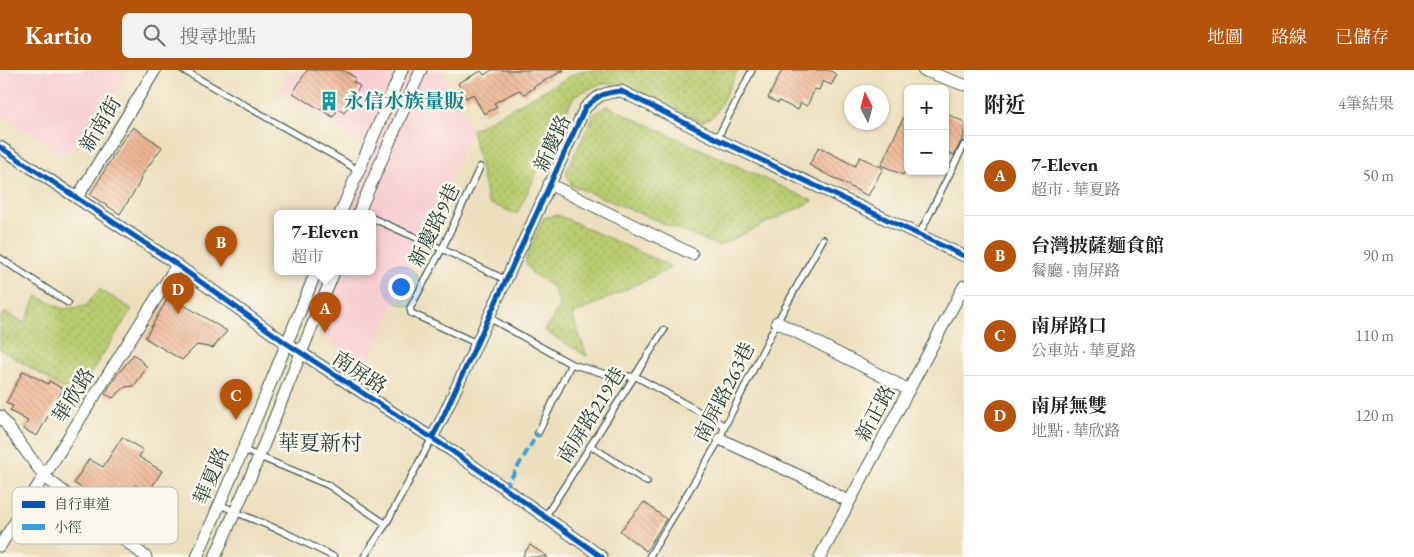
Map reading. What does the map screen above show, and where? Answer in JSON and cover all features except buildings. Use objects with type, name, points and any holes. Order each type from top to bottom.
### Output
[{"type":"street","name":"新南街","points":[[77,198],[155,70]]},
{"type":"street","points":[[342,210],[402,70]]},
{"type":"street","points":[[362,210],[421,70]]},
{"type":"street","points":[[923,70],[964,85]]},
{"type":"street","name":"新慶路","points":[[432,438],[585,108],[598,96],[607,92],[621,92],[964,256]]},
{"type":"street","name":"南屏路","points":[[0,147],[177,265],[286,343],[432,438],[602,557]]},
{"type":"street","points":[[549,184],[692,254]]},
{"type":"street","name":"華欣路","points":[[37,487],[177,265]]},
{"type":"street","name":"華夏路","points":[[197,557],[315,275]]},
{"type":"street","name":"華夏路","points":[[215,557],[333,275]]},
{"type":"street","name":"新正路","points":[[820,557],[964,286]]},
{"type":"street","points":[[777,322],[908,390]]},
{"type":"street","points":[[0,416],[44,476],[58,487]]},
{"type":"street","points":[[720,439],[819,485],[849,502]]},
{"type":"street","name":"華欣路","points":[[0,546],[12,527]]},
{"type":"street","points":[[130,544],[146,557]]},
{"type":"lane","points":[[184,70],[358,171]]},
{"type":"lane","points":[[717,139],[752,70]]},
{"type":"lane","points":[[919,235],[964,145]]},
{"type":"lane","name":"新慶路9巷","points":[[476,343],[411,313],[410,308],[442,249],[480,167]]},
{"type":"lane","points":[[376,220],[506,280]]},
{"type":"lane","name":"南屏路263巷","points":[[648,557],[720,439],[777,322],[823,239]]},
{"type":"lane","points":[[0,258],[68,303]]},
{"type":"lane","points":[[488,317],[571,364],[616,377],[635,376],[725,426]]},
{"type":"lane","name":"南屏路219巷","points":[[545,517],[664,330]]},
{"type":"lane","points":[[538,433],[571,364]]},
{"type":"lane","points":[[364,557],[386,524],[432,438]]},
{"type":"lane","points":[[591,446],[647,482]]},
{"type":"lane","points":[[243,450],[328,484],[386,524]]},
{"type":"lane","points":[[219,504],[282,531],[334,557]]},
{"type":"shaded area","points":[[0,70],[129,70],[83,143],[61,153],[0,114]]},
{"type":"shaded area","points":[[290,70],[443,70],[472,130],[365,370],[296,313],[311,275],[376,275],[376,210],[336,210],[362,144],[279,91]]},
{"type":"green space","points":[[582,70],[738,70],[715,115],[702,122],[624,84],[600,84],[574,96],[517,214],[488,203],[472,130]]},
{"type":"green space","points":[[607,106],[813,201],[718,246],[571,185],[566,172],[595,113]]},
{"type":"green space","points":[[558,215],[671,268],[572,315],[587,356],[545,331],[560,305],[552,286],[532,273],[525,261],[543,218]]},
{"type":"green space","points":[[99,289],[132,309],[76,396],[0,349],[0,318],[5,312],[25,323],[37,296],[63,309],[86,306]]},
{"type":"marked path","points":[[505,488],[538,433]]},
{"type":"cycle path","points":[[432,438],[585,108],[598,97],[605,94],[621,91],[717,139],[964,256]]},
{"type":"cycle path","points":[[0,147],[166,257],[286,343],[452,451],[602,557]]},
{"type":"place","name":"永信水族量販","points":[[329,101]]},
{"type":"place","name":"台灣披薩麵食館","points":[[221,267]]},
{"type":"place","name":"南屏無雙","points":[[178,314]]},
{"type":"place","name":"7-Eleven","points":[[325,333]]},
{"type":"place","name":"南屏路口","points":[[236,420]]},
{"type":"district","name":"華夏新村","points":[[320,442]]}]
